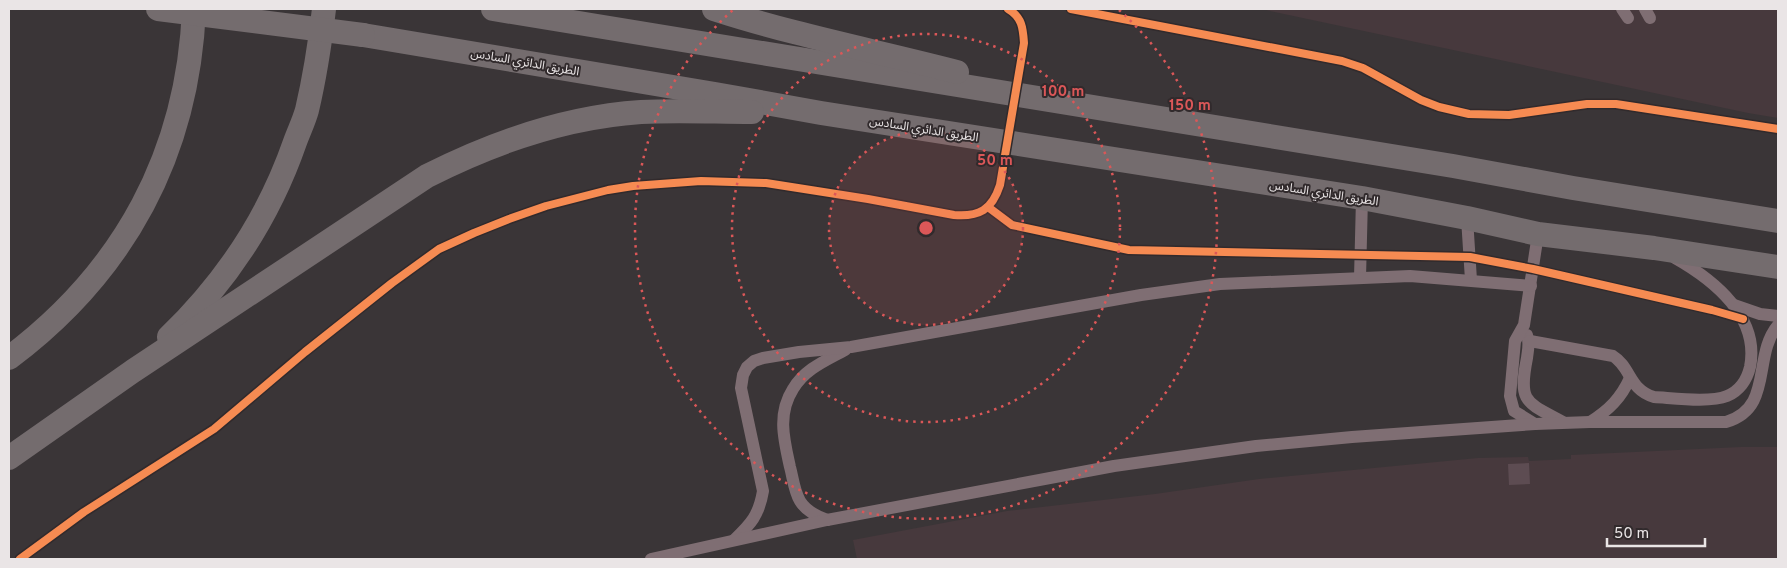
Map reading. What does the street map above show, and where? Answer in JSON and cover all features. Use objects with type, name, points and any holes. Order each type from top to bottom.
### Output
[{"type":"highway","name":"الطريق الدائري السادس","points":[[158,9],[364,35],[821,113],[1362,198],[1538,234],[1654,248],[1778,267]]},
{"type":"highway","points":[[9,358],[50,325],[88,285],[109,258],[146,200],[158,176],[175,130],[187,82],[194,9]]},
{"type":"highway","points":[[133,371],[176,330],[215,287],[237,259],[260,223],[286,167],[306,111],[318,57],[324,9]]},
{"type":"highway","points":[[493,9],[1778,221]]},
{"type":"highway","points":[[714,9],[810,37],[938,67],[1092,107]]},
{"type":"highway","points":[[9,458],[133,371],[427,176],[464,158],[508,140],[552,127],[641,112],[821,113]]},
{"type":"street","points":[[1360,278],[1362,198]]},
{"type":"street","points":[[1467,218],[1471,280]]},
{"type":"street","points":[[1535,424],[1514,411],[1510,396],[1515,342],[1524,325],[1538,234]]},
{"type":"street","points":[[1530,341],[1612,356],[1621,362],[1630,378],[1640,390],[1654,397],[1717,399],[1734,392],[1746,379],[1751,360],[1747,326],[1734,305],[1715,286],[1687,264],[1654,248]]},
{"type":"street","points":[[734,540],[754,519],[761,507],[763,491],[741,388],[743,375],[748,367],[754,361],[763,358],[851,347],[1082,306],[1220,284],[1410,276],[1531,286]]},
{"type":"street","points":[[1734,305],[1760,314],[1778,316]]},
{"type":"street","points":[[1524,325],[1530,341],[1523,378],[1524,396],[1533,406],[1565,424]]},
{"type":"street","points":[[651,559],[827,520],[1114,466],[1256,446],[1535,424],[1726,422],[1744,414],[1755,399],[1769,339],[1778,325]]},
{"type":"street","points":[[827,520],[812,513],[799,500],[782,430],[782,419],[792,390],[805,373],[851,347]]},
{"type":"street","points":[[1590,422],[1614,404],[1624,392],[1630,378]]},
{"type":"shaded area","points":[[1261,9],[1778,9],[1778,118],[1748,113]]},
{"type":"shaded area","points":[[1778,447],[1778,559],[857,559],[853,540],[1007,511],[1155,494],[1259,479],[1478,458],[1528,457],[1529,461],[1571,459],[1571,455]]},
{"type":"building","points":[[1529,463],[1530,484],[1509,485],[1508,464]]},
{"type":"cycle path","points":[[20,559],[84,512],[214,429],[305,352],[392,283],[439,249],[509,219],[546,206],[608,190],[633,186],[701,181],[766,183],[954,215],[971,215],[983,210],[993,201],[1000,185],[1024,43],[1021,23],[1013,12],[1008,9]]},
{"type":"cycle path","points":[[1071,9],[1342,61],[1363,68],[1421,100],[1439,107],[1469,114],[1509,115],[1587,104],[1616,104],[1778,129]]},
{"type":"cycle path","points":[[988,207],[1012,225],[1129,250],[1470,257],[1533,269],[1712,310],[1743,319]]}]
